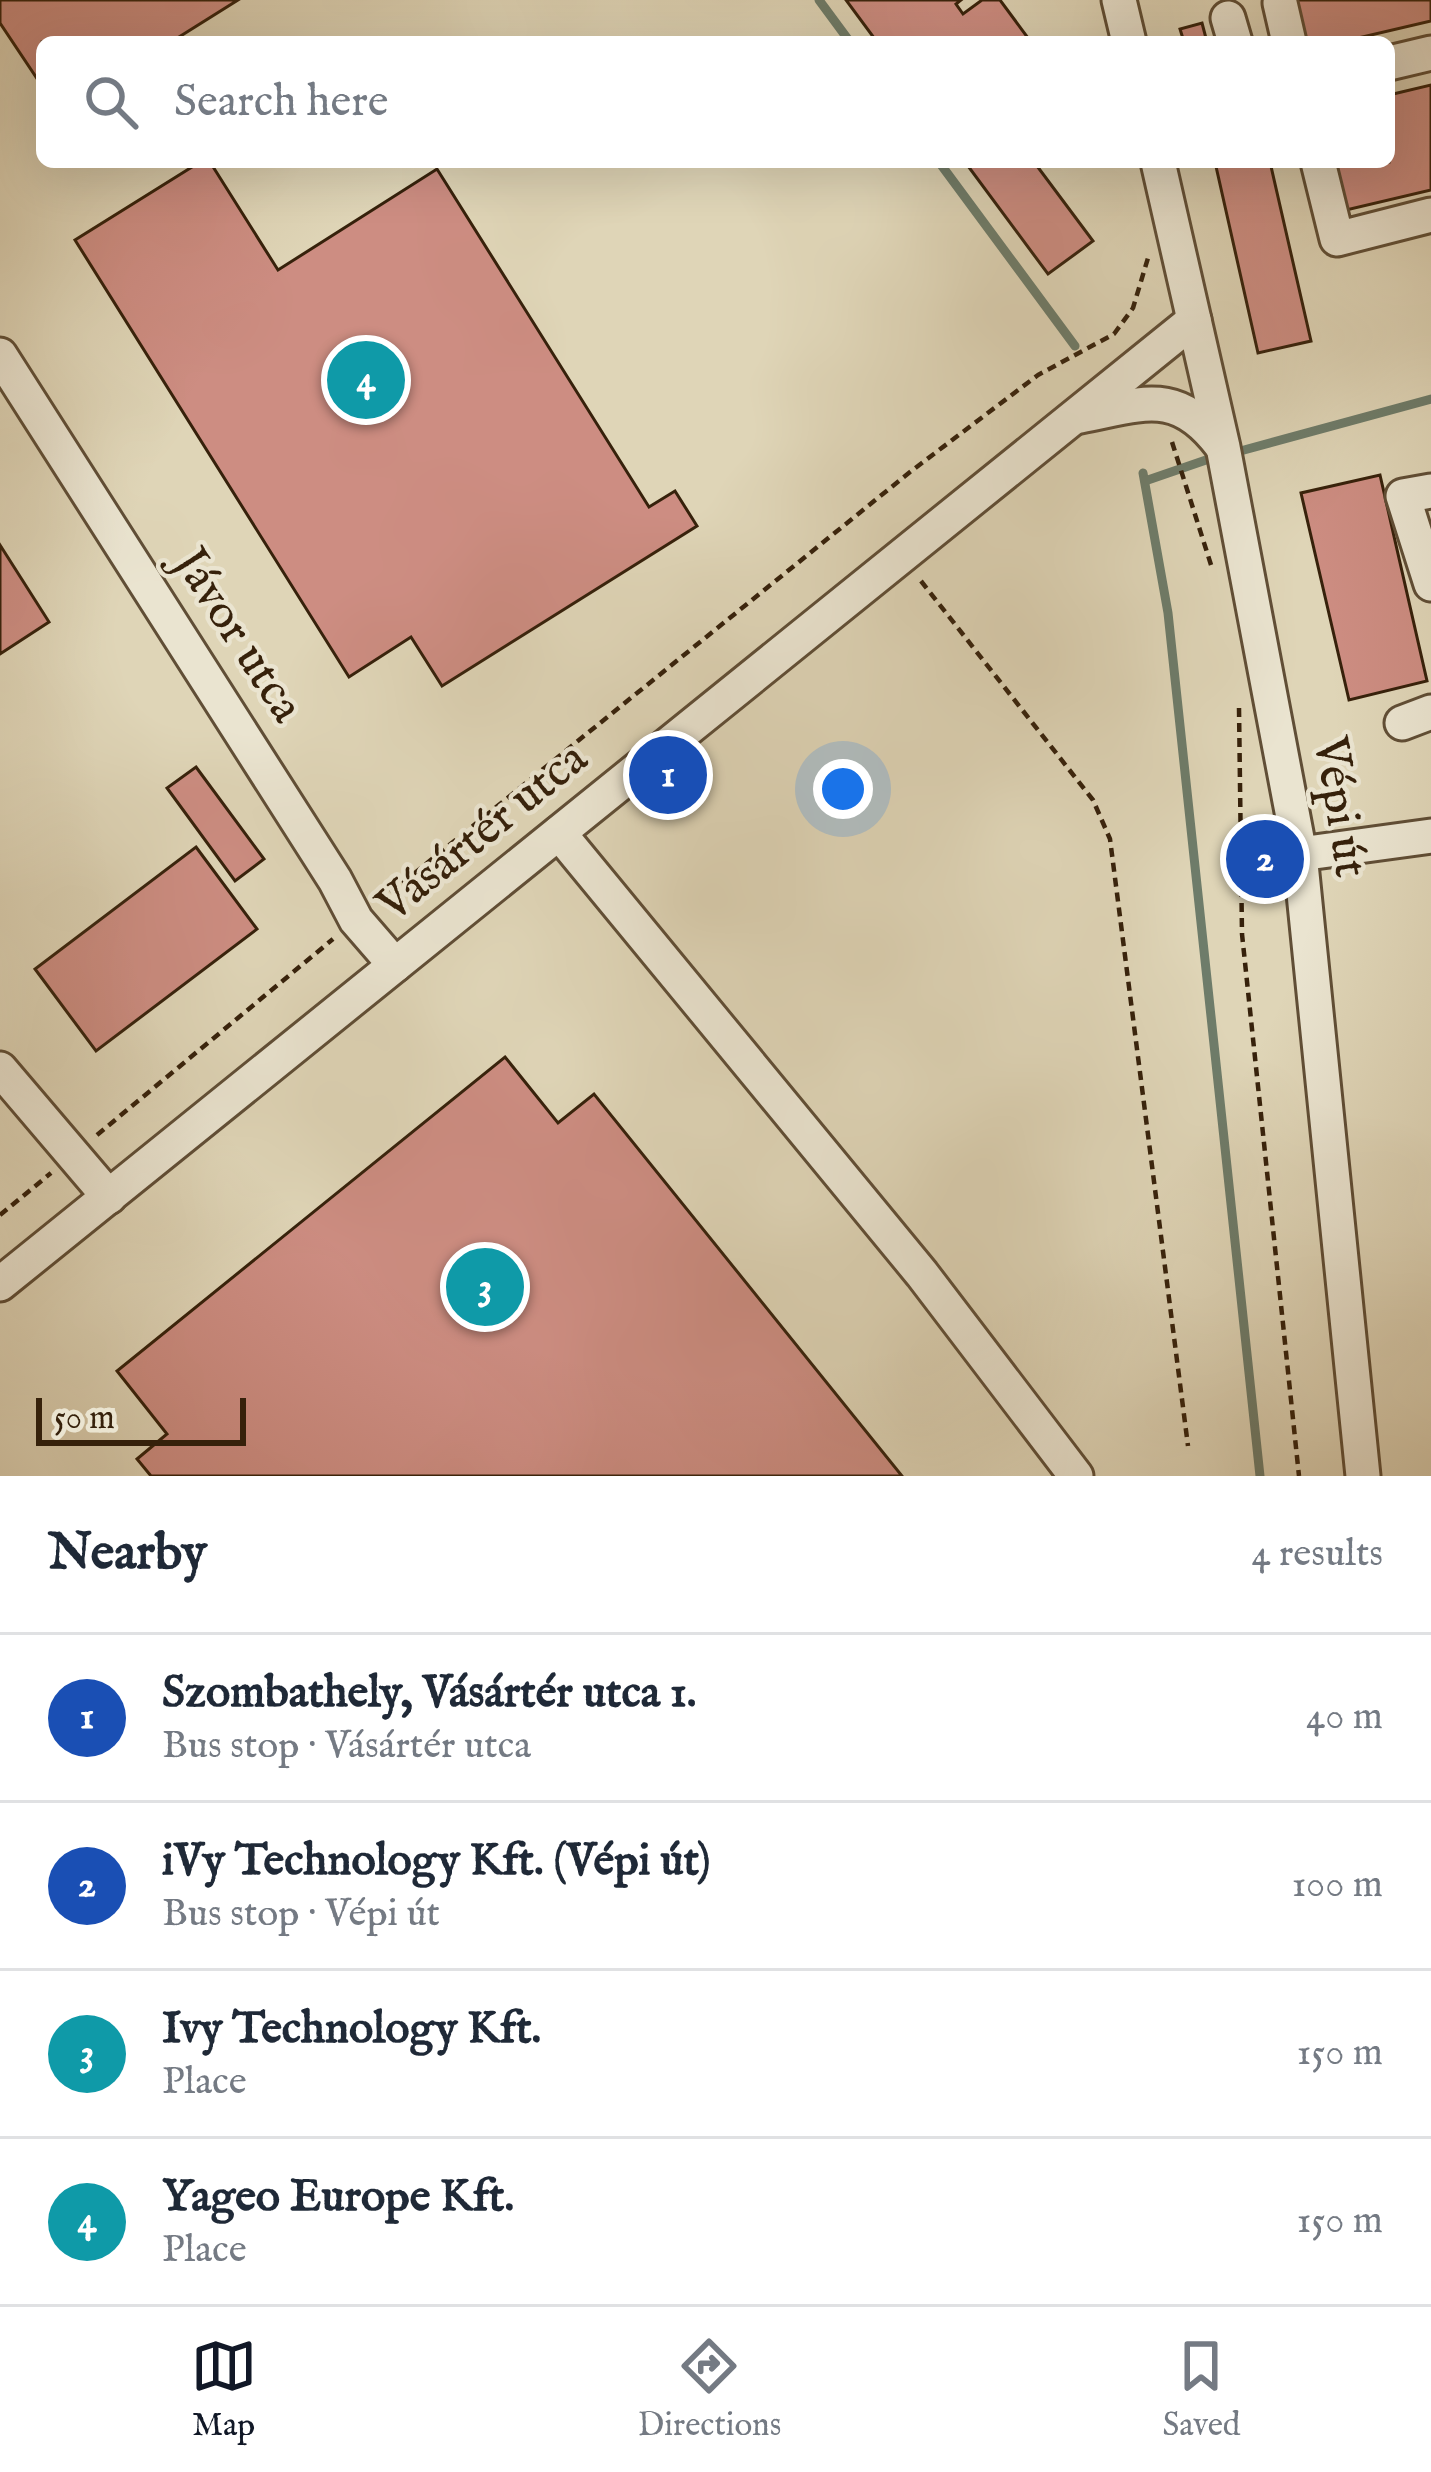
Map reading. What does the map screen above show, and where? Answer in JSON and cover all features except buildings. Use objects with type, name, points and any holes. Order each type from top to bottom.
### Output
[{"type":"street","points":[[1119,0],[1128,36]]},
{"type":"street","points":[[1280,3],[1288,36]]},
{"type":"street","points":[[1395,62],[1431,53]]},
{"type":"street","name":"Vépi út","points":[[1159,168],[1222,447],[1300,854],[1363,1476]]},
{"type":"street","points":[[1320,168],[1337,238],[1431,215]]},
{"type":"street","name":"Vásártér utca","points":[[0,1284],[1193,320]]},
{"type":"street","name":"Jávor utca","points":[[0,356],[356,920],[394,965]]},
{"type":"street","points":[[1078,416],[1167,402],[1200,418],[1222,447]]},
{"type":"street","points":[[1431,491],[1403,496],[1431,584]]},
{"type":"street","points":[[559,833],[922,1274],[1076,1476]]},
{"type":"street","points":[[1300,854],[1431,836]]},
{"type":"street","points":[[4,1083],[109,1196]]},
{"type":"path","points":[[98,1135],[910,472],[1038,375],[1114,334],[1133,308],[1148,258]]},
{"type":"path","points":[[1169,434],[1216,580]]},
{"type":"path","points":[[903,558],[1093,800],[1110,839],[1188,1446]]},
{"type":"path","points":[[1239,705],[1242,934],[1299,1476]]},
{"type":"path","points":[[0,1215],[63,1163]]},
{"type":"waterway","points":[[819,0],[846,36]]},
{"type":"waterway","points":[[943,168],[1075,346]]},
{"type":"waterway","points":[[1244,450],[1431,399]]},
{"type":"waterway","points":[[1145,481],[1206,460]]},
{"type":"waterway","points":[[1143,473],[1168,613],[1260,1476]]},
{"type":"place","name":"Yageo Europe Kft.","points":[[366,380]]},
{"type":"place","name":"Szombathely, Vásártér utca 1.","points":[[668,775]]},
{"type":"place","name":"iVy Technology Kft. (Vépi út)","points":[[1265,859]]},
{"type":"place","name":"Ivy Technology Kft.","points":[[485,1287]]}]
